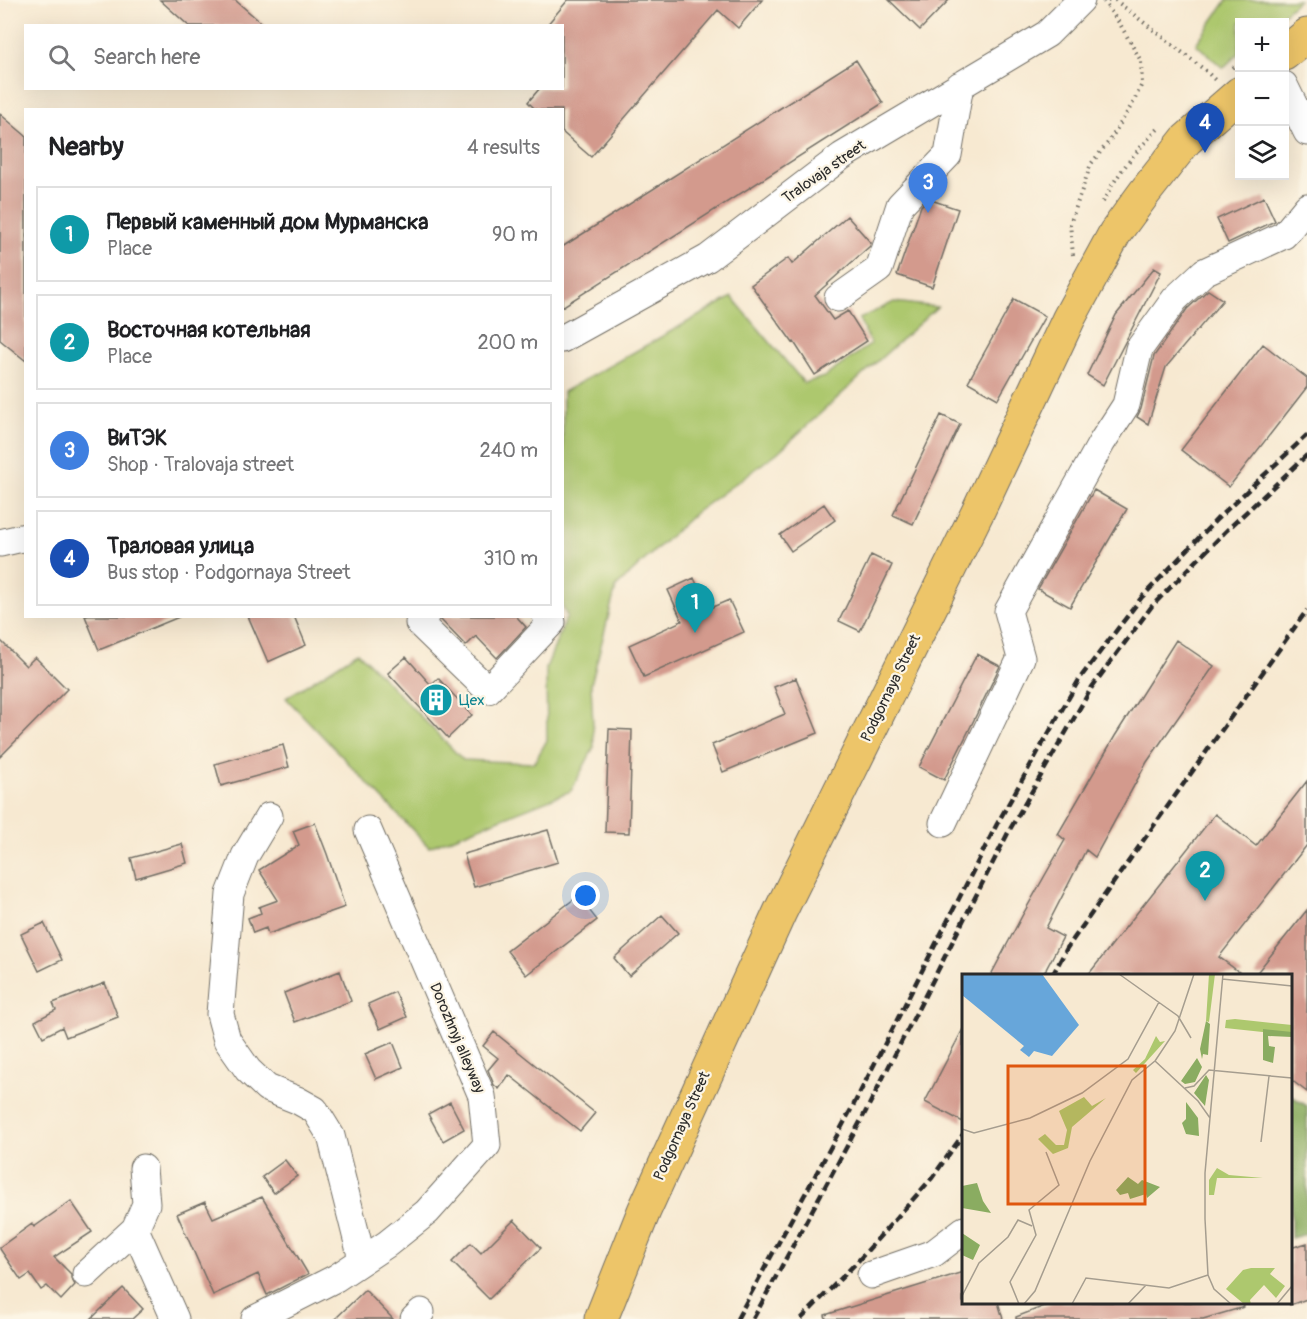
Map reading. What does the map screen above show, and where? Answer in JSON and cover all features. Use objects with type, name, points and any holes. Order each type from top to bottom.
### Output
[{"type":"main road","points":[[1289,50],[1307,35]]},
{"type":"main road","name":"Podgornaya Street","points":[[601,1319],[644,1211],[780,912],[979,509],[1069,318],[1115,233],[1145,192],[1186,140],[1235,97]]},
{"type":"street","name":"Tralovaja street","points":[[564,338],[708,258],[842,156],[1047,34],[1093,1]]},
{"type":"street","points":[[1289,84],[1307,80]]},
{"type":"street","points":[[838,298],[879,269],[900,205],[948,155],[960,85]]},
{"type":"street","points":[[1289,95],[1307,132]]},
{"type":"street","points":[[944,823],[1022,658],[1008,611],[1102,442],[1126,405],[1139,349],[1175,298],[1204,272],[1284,235],[1307,207]]},
{"type":"street","points":[[0,543],[24,537]]},
{"type":"street","points":[[422,618],[418,623],[488,690],[552,622],[548,618]]},
{"type":"street","points":[[269,816],[245,856],[231,894],[220,1014],[227,1040],[248,1070],[267,1088],[315,1110],[332,1136],[362,1259]]},
{"type":"street","name":"Dorozhnyj alleyway","points":[[255,1319],[336,1278],[387,1244],[427,1212],[487,1145],[482,1096],[368,830]]},
{"type":"street","points":[[86,1274],[135,1229],[146,1204],[143,1168]]},
{"type":"street","points":[[135,1229],[175,1319]]},
{"type":"street","points":[[871,1275],[934,1254],[962,1231]]},
{"type":"path","points":[[1115,0],[1206,71]]},
{"type":"path","points":[[1073,262],[1070,224],[1091,164],[1110,140],[1142,84],[1141,61],[1120,24],[1093,1]]},
{"type":"green space","points":[[1227,0],[1299,0],[1279,18],[1235,18],[1235,57],[1223,68],[1196,44]]},
{"type":"green space","points":[[732,297],[804,383],[824,377],[871,344],[859,319],[894,302],[937,307],[777,453],[695,513],[616,587],[591,684],[594,747],[571,791],[429,847],[286,698],[358,652],[463,760],[534,763],[547,740],[546,668],[567,616],[564,609],[564,391]]},
{"type":"green space","points":[[1292,1096],[1307,1106],[1307,1234],[1292,1238]]},
{"type":"building","points":[[160,0],[235,0],[263,24],[187,24]]},
{"type":"building","points":[[568,0],[762,0],[738,28],[718,10],[591,157],[564,134],[564,108],[534,108],[528,102],[538,90],[564,90],[564,24],[548,24]]},
{"type":"building","points":[[889,0],[949,0],[920,30]]},
{"type":"building","points":[[856,60],[883,103],[564,306],[564,246]]},
{"type":"building","points":[[0,114],[24,134],[24,359],[0,340]]},
{"type":"building","points":[[1264,197],[1275,221],[1228,243],[1217,219]]},
{"type":"building","points":[[928,199],[958,209],[932,287],[897,275],[921,206]]},
{"type":"building","points":[[847,216],[871,243],[870,246],[815,295],[833,320],[848,311],[867,341],[815,375],[794,342],[751,285],[788,258],[792,264]]},
{"type":"building","points":[[1154,268],[1161,272],[1103,385],[1087,375],[1116,315]]},
{"type":"building","points":[[1208,290],[1223,300],[1166,367],[1148,424],[1137,417],[1154,356],[1187,309]]},
{"type":"building","points":[[1014,299],[1045,316],[998,399],[968,382]]},
{"type":"building","points":[[1263,344],[1307,378],[1307,387],[1229,487],[1181,450]]},
{"type":"building","points":[[941,415],[960,424],[913,524],[893,515]]},
{"type":"building","points":[[1094,490],[1127,509],[1070,607],[1038,589]]},
{"type":"building","points":[[824,504],[835,520],[791,551],[780,535]]},
{"type":"building","points":[[871,555],[892,565],[860,631],[839,621]]},
{"type":"building","points":[[694,578],[708,609],[729,600],[744,632],[644,677],[629,645],[682,621],[668,590]]},
{"type":"building","points":[[86,618],[177,618],[99,650]]},
{"type":"building","points":[[249,618],[295,618],[306,645],[268,662]]},
{"type":"building","points":[[518,618],[526,627],[497,658],[476,636],[466,646],[440,619]]},
{"type":"building","points":[[0,640],[26,666],[35,657],[67,689],[0,757]]},
{"type":"building","points":[[1176,640],[1214,666],[1147,762],[1095,857],[1086,850],[1046,928],[1063,937],[1044,974],[992,974],[1065,840],[1058,834],[1115,736]]},
{"type":"building","points":[[977,654],[1000,666],[944,780],[919,767]]},
{"type":"building","name":"Цех","points":[[406,657],[431,685],[438,678],[472,715],[448,738],[388,673]]},
{"type":"building","points":[[796,678],[818,733],[723,772],[712,745],[785,714],[774,687]]},
{"type":"building","points":[[609,729],[632,730],[629,833],[605,832]]},
{"type":"building","points":[[283,745],[289,767],[221,786],[215,764]]},
{"type":"building","points":[[1307,781],[1307,845],[1219,957],[1242,974],[1089,974],[1215,814],[1256,846]]},
{"type":"building","points":[[315,823],[345,907],[268,934],[266,928],[253,933],[248,918],[261,913],[259,907],[278,900],[259,870],[299,845],[293,831]]},
{"type":"building","points":[[548,830],[558,862],[474,887],[464,854]]},
{"type":"building","points":[[182,844],[187,863],[136,878],[131,858]]},
{"type":"building","points":[[578,896],[597,920],[526,975],[507,951]]},
{"type":"building","points":[[1307,910],[1307,1092],[1292,1081],[1292,974],[1256,974]]},
{"type":"building","points":[[662,915],[678,933],[629,976],[614,958]]},
{"type":"building","points":[[44,923],[62,960],[39,971],[21,934]]},
{"type":"building","points":[[340,971],[351,1001],[295,1022],[284,993]]},
{"type":"building","points":[[105,983],[118,1017],[66,1037],[62,1027],[43,1037],[35,1021],[56,1010],[53,1003]]},
{"type":"building","points":[[395,992],[407,1017],[380,1029],[368,1004]]},
{"type":"building","points":[[962,1031],[962,1121],[925,1102]]},
{"type":"building","points":[[494,1032],[595,1113],[580,1131],[509,1075],[499,1089],[494,1085],[488,1070],[498,1058],[483,1046]]},
{"type":"building","points":[[393,1042],[403,1067],[376,1079],[365,1054]]},
{"type":"building","points":[[450,1102],[464,1129],[443,1141],[428,1114]]},
{"type":"building","points":[[285,1160],[297,1176],[274,1193],[262,1177]]},
{"type":"building","points":[[262,1197],[308,1274],[267,1295],[258,1274],[213,1295],[177,1214],[205,1202],[213,1218]]},
{"type":"building","points":[[71,1201],[92,1232],[54,1257],[71,1274],[75,1285],[61,1300],[47,1286],[41,1290],[30,1274],[21,1280],[0,1247],[32,1224],[34,1227]]},
{"type":"building","points":[[514,1220],[541,1248],[489,1299],[452,1262],[471,1243],[481,1253]]},
{"type":"building","points":[[1307,1243],[1307,1299],[1290,1305],[1292,1304],[1292,1247]]},
{"type":"building","points":[[962,1272],[962,1304],[999,1304],[1003,1319],[826,1319],[825,1315]]},
{"type":"building","points":[[123,1288],[143,1309],[132,1319],[91,1319]]},
{"type":"building","points":[[365,1290],[393,1319],[335,1319]]},
{"type":"building","points":[[1050,1304],[1243,1304],[1244,1307],[1203,1319],[1016,1319],[1016,1317]]},
{"type":"railway","points":[[737,1319],[853,1106],[997,824],[1080,678],[1142,597],[1217,519],[1307,435]]},
{"type":"railway","points":[[753,1319],[865,1113],[1009,831],[1092,687],[1152,606],[1227,530],[1307,455]]},
{"type":"railway","points":[[1053,974],[1067,948],[1307,610]]},
{"type":"railway","points":[[801,1319],[858,1261],[932,1178],[962,1136]]},
{"type":"place","name":"Траловая улица","points":[[1205,153]]},
{"type":"place","name":"ВиТЭК","points":[[928,213]]},
{"type":"place","name":"Первый каменный дом Мурманска","points":[[695,633]]},
{"type":"place","name":"Цех","points":[[436,700]]},
{"type":"place","name":"Восточная котельная","points":[[1205,901]]}]
